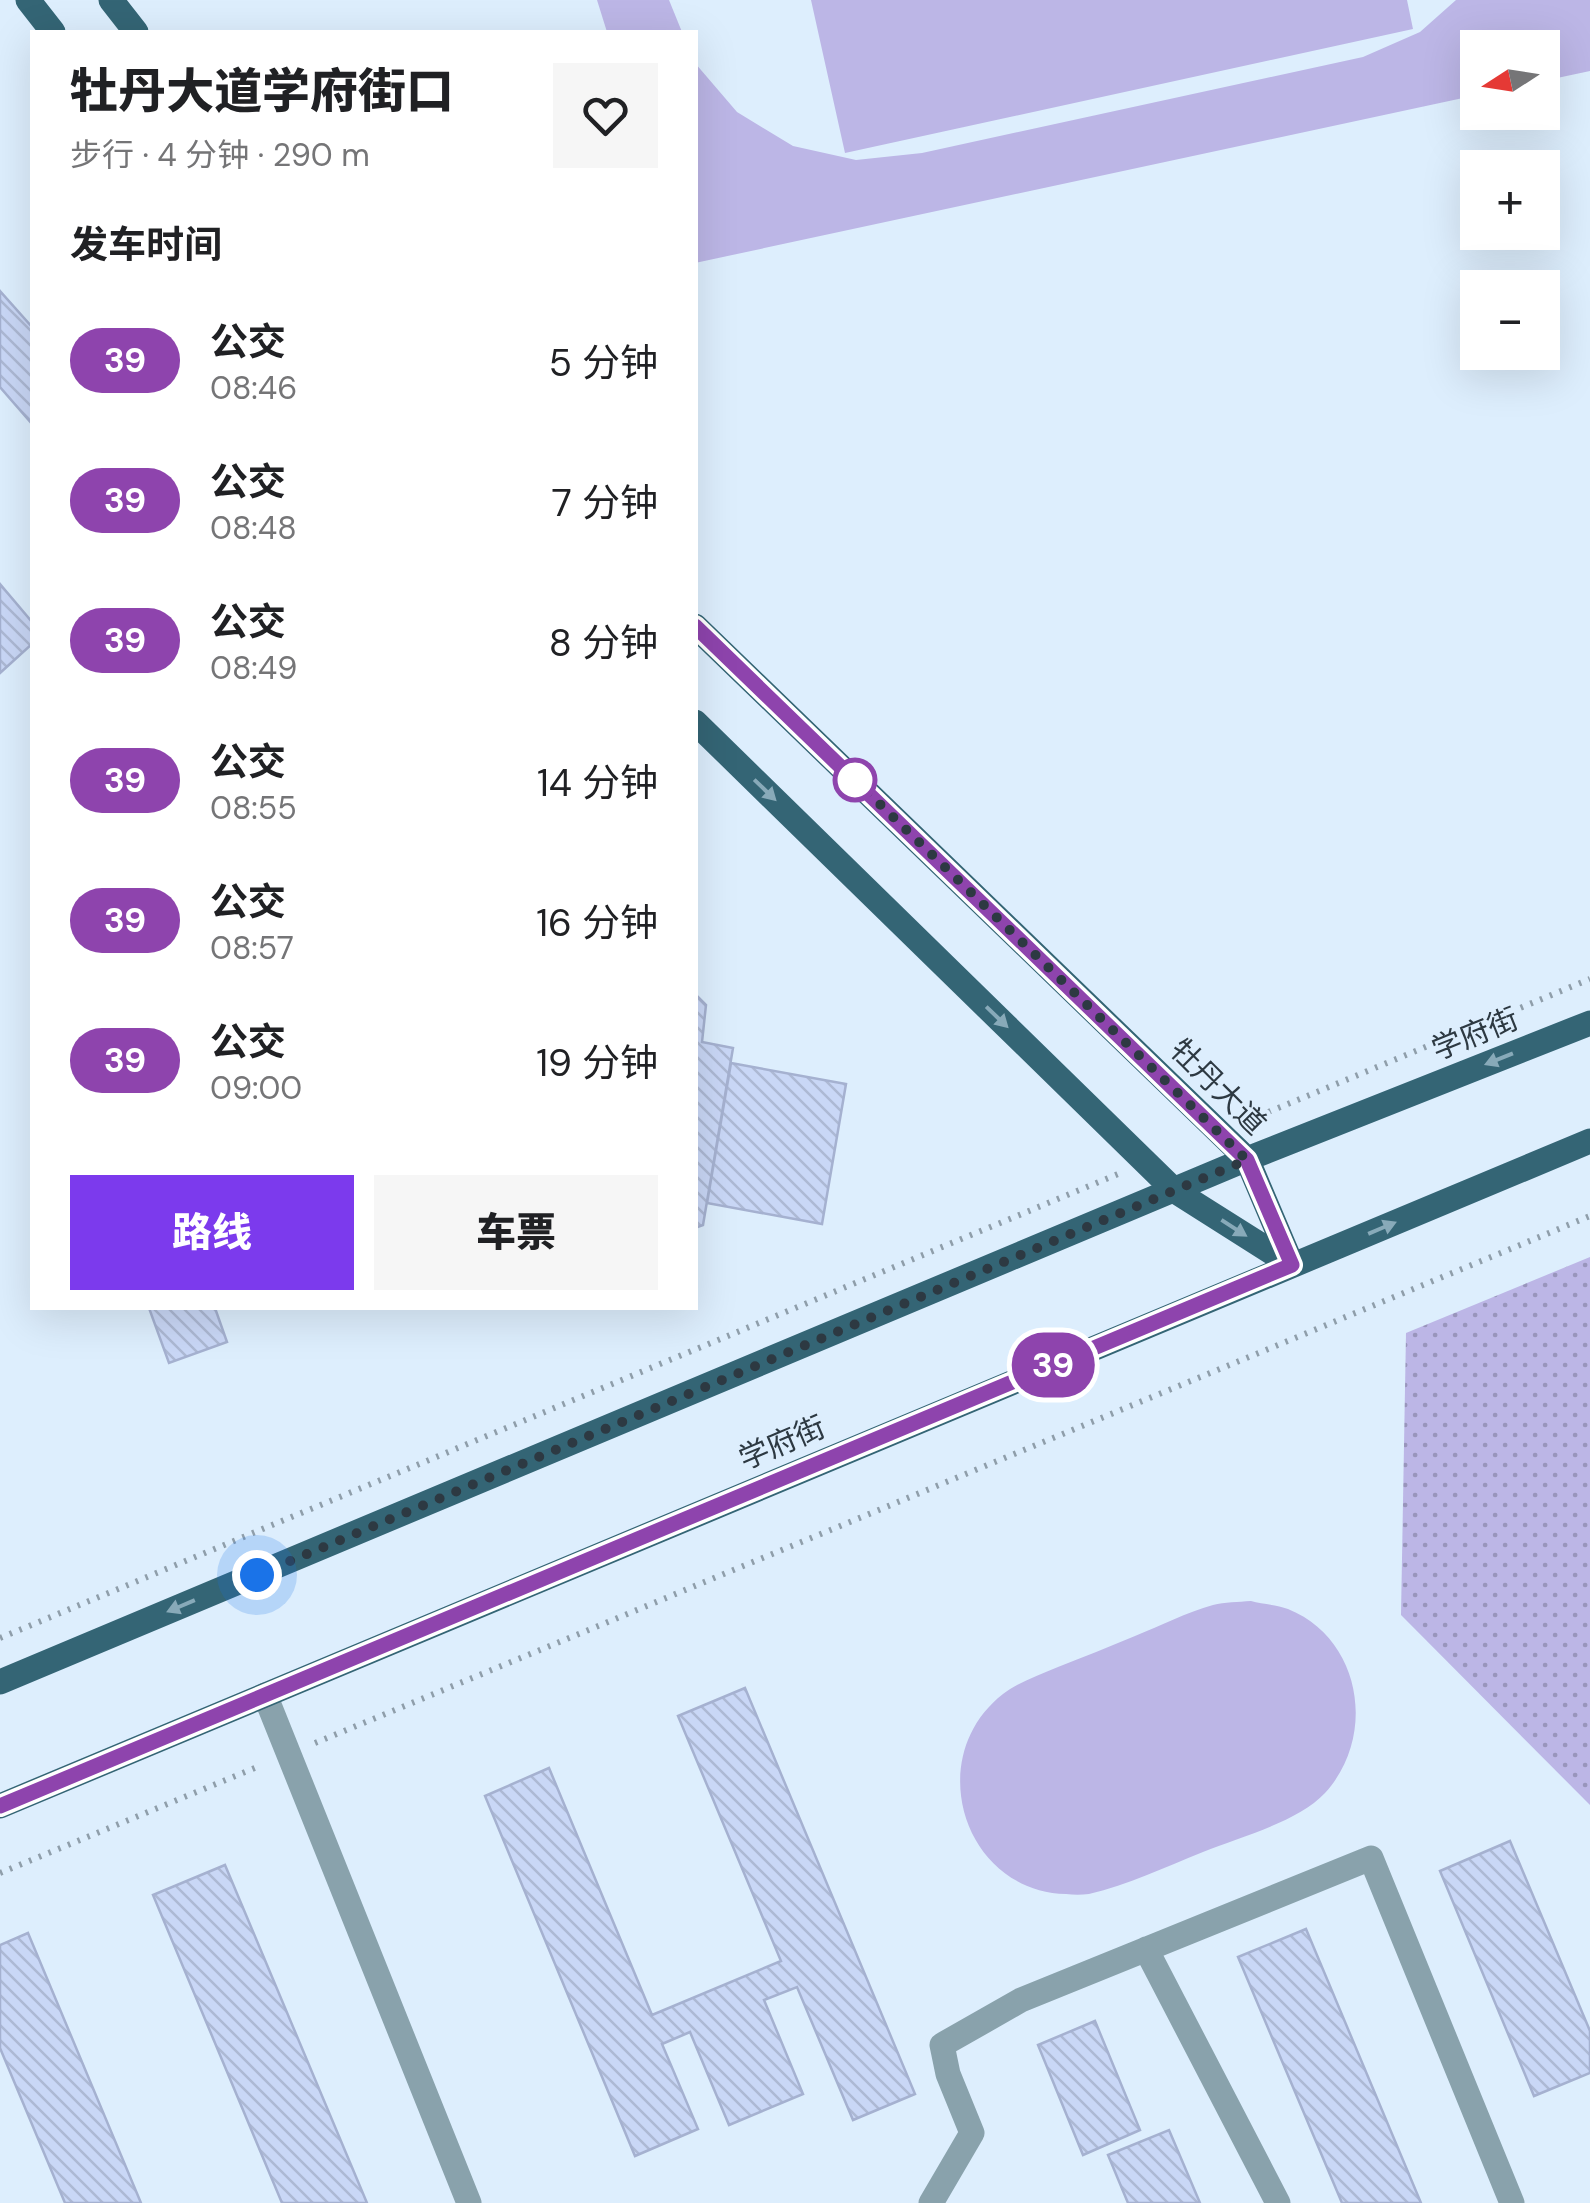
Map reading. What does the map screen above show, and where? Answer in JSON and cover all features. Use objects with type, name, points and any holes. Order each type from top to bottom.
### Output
[{"type":"main road","points":[[28,0],[51,30]]},
{"type":"main road","points":[[112,0],[134,30]]},
{"type":"main road","name":"牡丹大道","points":[[698,629],[1247,1160],[1292,1265]]},
{"type":"main road","points":[[698,725],[1176,1191],[1292,1265]]},
{"type":"main road","name":"学府街","points":[[0,1682],[1247,1160],[1590,1023]]},
{"type":"main road","name":"学府街","points":[[0,1806],[1590,1141]]},
{"type":"lane","points":[[264,1695],[469,2203]]},
{"type":"lane","points":[[931,2203],[972,2133],[948,2074],[942,2045],[1021,2000],[1371,1858],[1512,2203]]},
{"type":"lane","points":[[1146,1949],[1278,2203]]},
{"type":"path","points":[[1219,1132],[1590,979]]},
{"type":"path","points":[[0,1638],[1147,1162]]},
{"type":"path","points":[[0,1874],[1590,1216]]},
{"type":"shaded area","points":[[597,0],[669,0],[681,30],[606,30]]},
{"type":"shaded area","points":[[811,0],[1407,0],[1413,29],[845,153]]},
{"type":"shaded area","points":[[1456,0],[1590,0],[1590,71],[1560,77],[1560,30],[1460,30],[1460,99],[698,262],[698,66],[737,112],[793,146],[856,160],[922,153],[1363,57],[1420,32]]},
{"type":"shaded area","points":[[1590,1257],[1590,1805],[1401,1615],[1406,1333]]},
{"type":"shaded area","points":[[1251,1601],[1288,1609],[1313,1623],[1332,1642],[1346,1665],[1354,1691],[1356,1718],[1352,1744],[1325,1793],[1300,1812],[1268,1828],[1089,1894],[1030,1887],[1001,1870],[979,1846],[966,1816],[960,1784],[964,1751],[978,1721],[1003,1694],[1029,1679],[1193,1611]]},
{"type":"building","points":[[0,291],[30,325],[30,422],[0,387]]},
{"type":"building","points":[[0,584],[30,620],[30,646],[0,673]]},
{"type":"building","points":[[698,997],[706,1005],[702,1042],[733,1048],[703,1225],[698,1227]]},
{"type":"building","points":[[731,1063],[846,1084],[822,1224],[707,1203]]},
{"type":"building","points":[[150,1310],[216,1310],[227,1342],[169,1363]]},
{"type":"building","points":[[745,1688],[915,2094],[853,2120],[797,1987],[764,2000],[803,2094],[729,2125],[690,2032],[662,2044],[698,2129],[635,2156],[485,1796],[549,1768],[652,2015],[781,1961],[678,1716]]},
{"type":"building","points":[[1510,1841],[1590,2031],[1590,2073],[1534,2096],[1440,1871]]},
{"type":"building","points":[[225,1865],[367,2203],[282,2203],[153,1895]]},
{"type":"building","points":[[1306,1929],[1421,2203],[1342,2203],[1238,1957]]},
{"type":"building","points":[[28,1933],[141,2203],[65,2203],[0,2048],[0,1945]]},
{"type":"building","points":[[1095,2021],[1140,2130],[1083,2155],[1038,2045]]},
{"type":"building","points":[[1169,2130],[1200,2203],[1128,2203],[1108,2155]]},
{"type":"bus line","name":"39","points":[[0,1806],[1292,1265],[1247,1160],[698,629]]},
{"type":"route","points":[[257,1575],[1247,1160],[855,780]]}]
